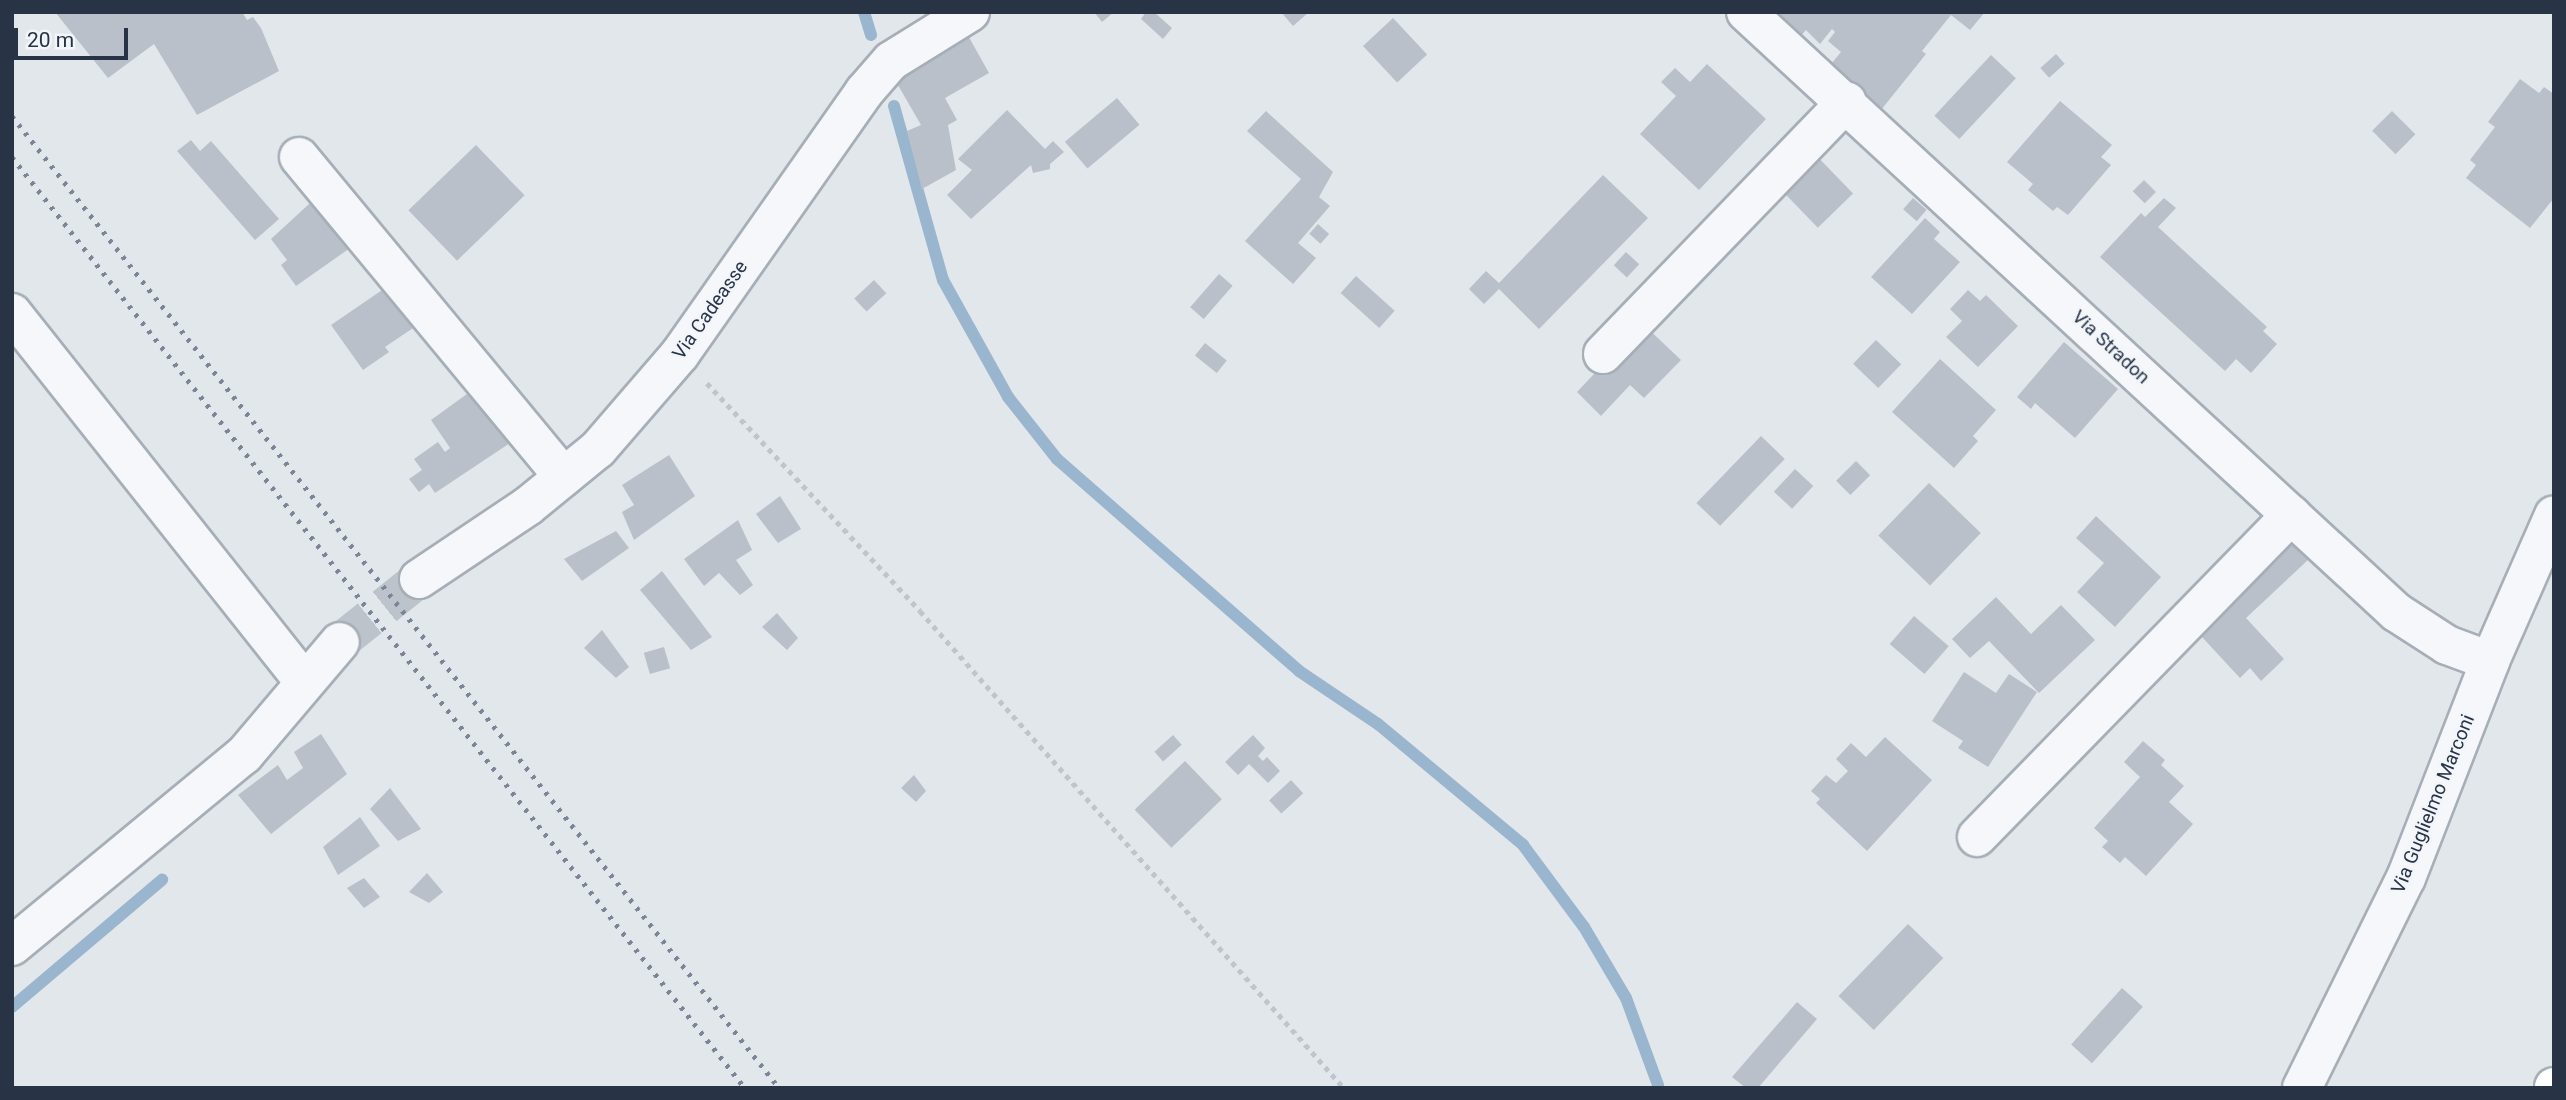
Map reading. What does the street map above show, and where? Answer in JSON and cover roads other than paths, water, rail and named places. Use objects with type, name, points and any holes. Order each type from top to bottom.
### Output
[{"type":"street","name":"Via Cadeasse","points":[[419,579],[564,477],[598,449],[680,354],[864,92],[891,61],[970,12]]},
{"type":"street","name":"Via Stradon","points":[[1746,12],[1847,101],[2396,612],[2447,645],[2490,662]]},
{"type":"street","points":[[1603,354],[1847,101]]},
{"type":"street","points":[[299,157],[564,477]]},
{"type":"street","points":[[12,313],[303,680]]},
{"type":"street","points":[[1976,838],[2291,515]]},
{"type":"street","name":"Via Guglielmo Marconi","points":[[2302,1088],[2406,878],[2490,662],[2554,515]]},
{"type":"street","points":[[12,946],[244,755],[275,723],[303,680],[340,642]]},
{"type":"waterway","points":[[864,12],[871,35]]},
{"type":"waterway","points":[[894,106],[943,280],[1008,397],[1057,459],[1299,671],[1378,724],[1523,845],[1584,927],[1626,998],[1658,1085]]},
{"type":"waterway","points":[[12,1007],[162,880]]},
{"type":"tunnel","points":[[340,642],[419,579]]},
{"type":"railway","points":[[12,116],[779,1088]]},
{"type":"railway","points":[[12,157],[745,1088]]}]
